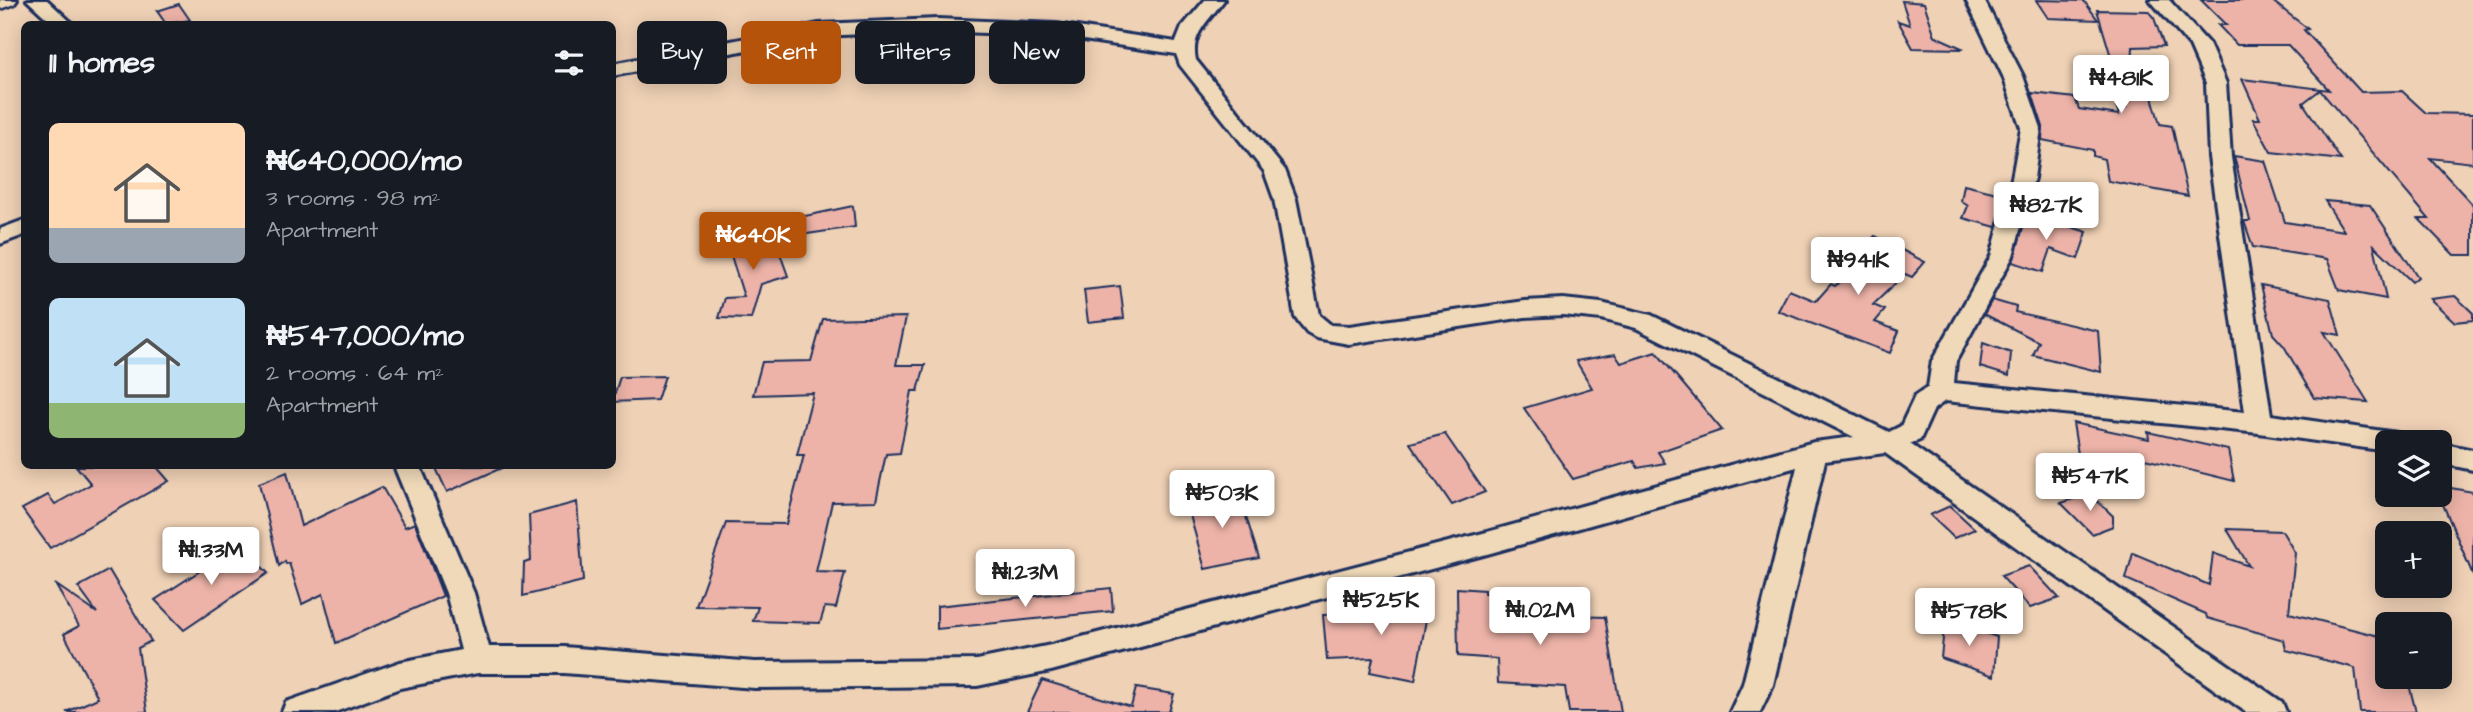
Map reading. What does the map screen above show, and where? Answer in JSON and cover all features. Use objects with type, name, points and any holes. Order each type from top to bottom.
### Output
[{"type":"street","points":[[0,3],[8,0]]},
{"type":"street","points":[[36,0],[60,21]]},
{"type":"street","points":[[1215,0],[1184,38],[1183,49],[1187,61],[1274,170],[1285,199],[1307,317],[1314,328],[1327,334],[1349,335],[1525,309],[1563,307],[1601,311],[1643,321],[1889,443],[2271,712]]},
{"type":"street","points":[[1940,391],[1944,361],[2002,256],[2023,178],[2031,128],[2013,76],[1975,0]]},
{"type":"street","points":[[2160,0],[2199,44],[2216,83],[2220,157],[2259,424]]},
{"type":"street","points":[[616,69],[819,30],[938,25],[1057,30],[1183,49]]},
{"type":"street","points":[[0,237],[21,228]]},
{"type":"street","points":[[297,712],[400,675],[478,660],[565,660],[755,676],[977,673],[1051,658],[1461,550],[1814,452],[1889,443],[1911,433],[1924,403],[1940,391],[2259,424],[2375,440]]},
{"type":"street","points":[[1745,712],[1758,685],[1814,452]]},
{"type":"street","points":[[2452,456],[2473,460]]},
{"type":"street","points":[[408,469],[460,593],[478,660]]},
{"type":"building","points":[[2036,0],[2084,1],[2098,20],[2048,18]]},
{"type":"building","points":[[2201,0],[2271,0],[2308,29],[2304,30],[2361,92],[2402,91],[2426,113],[2473,114],[2473,163],[2430,158],[2473,205],[2473,255],[2454,255],[2419,219],[2429,219],[2320,90],[2303,103],[2341,160],[2271,152],[2253,119],[2260,119],[2242,79],[2329,90],[2288,45],[2237,45],[2218,25],[2226,25]]},
{"type":"building","points":[[1902,1],[1924,3],[1935,36],[1964,49],[1913,48],[1898,21],[1910,25]]},
{"type":"building","points":[[179,4],[190,20],[164,21],[157,11]]},
{"type":"building","points":[[2097,10],[2148,11],[2154,18],[2164,46],[2133,47],[2132,65],[2143,66],[2160,124],[2172,126],[2188,196],[2108,181],[2104,159],[2093,156],[2093,150],[2042,140],[2043,127],[2032,93],[2075,98],[2079,109],[2119,115],[2116,105],[2126,107]]},
{"type":"building","points":[[2234,156],[2265,161],[2285,222],[2344,231],[2325,201],[2370,205],[2418,277],[2412,282],[2374,245],[2386,299],[2339,290],[2327,259],[2253,247],[2244,221],[2250,221]]},
{"type":"building","points":[[1964,185],[2001,194],[2002,205],[1996,227],[1963,218],[1968,206],[1961,201]]},
{"type":"building","points":[[853,206],[855,227],[800,235],[800,217]]},
{"type":"building","points":[[2027,213],[2087,232],[2078,259],[2051,249],[2043,272],[2013,262]]},
{"type":"building","points":[[772,231],[788,276],[761,284],[751,319],[719,318],[725,298],[744,297],[727,243]]},
{"type":"building","points":[[1875,236],[1925,262],[1912,277],[1905,274],[1873,305],[1885,310],[1875,322],[1899,331],[1890,353],[1778,311],[1789,290],[1816,301],[1831,284],[1835,286],[1869,255],[1860,250]]},
{"type":"building","points":[[2261,285],[2330,299],[2340,335],[2324,332],[2368,402],[2314,398],[2284,346],[2273,334]]},
{"type":"building","points":[[1120,286],[1124,318],[1088,322],[1084,290]]},
{"type":"building","points":[[2455,296],[2473,313],[2473,320],[2455,322],[2430,299]]},
{"type":"building","points":[[1992,300],[2016,307],[2015,312],[2098,331],[2101,372],[2033,355],[2039,342],[1984,314]]},
{"type":"building","points":[[906,317],[896,365],[925,365],[918,391],[912,391],[900,453],[886,454],[876,501],[832,502],[816,572],[845,573],[836,608],[825,607],[820,623],[753,621],[758,607],[696,606],[726,523],[786,524],[804,455],[797,455],[813,393],[753,395],[762,362],[811,361],[823,319]]},
{"type":"building","points":[[1983,343],[2011,353],[2009,376],[1980,367]]},
{"type":"building","points":[[1656,352],[1722,430],[1658,452],[1665,463],[1638,468],[1634,461],[1573,479],[1524,408],[1592,388],[1576,361],[1615,354],[1621,363]]},
{"type":"building","points":[[665,376],[657,400],[616,402],[620,377]]},
{"type":"building","points":[[2073,423],[2149,439],[2148,432],[2228,450],[2234,481],[2141,458],[2143,468],[2129,465],[2142,490],[2078,488],[2066,465],[2080,466]]},
{"type":"building","points":[[1445,434],[1485,492],[1452,505],[1410,443]]},
{"type":"building","points":[[78,469],[159,469],[169,481],[50,548],[22,509],[48,495],[55,504],[91,484]]},
{"type":"building","points":[[436,469],[499,469],[447,492]]},
{"type":"building","points":[[287,472],[301,526],[382,487],[405,527],[415,523],[443,596],[336,643],[323,594],[302,604],[289,563],[286,564],[285,561],[279,566],[259,483]]},
{"type":"building","points":[[2452,488],[2473,492],[2473,575],[2452,521],[2444,507],[2452,507]]},
{"type":"building","points":[[1238,491],[1259,558],[1205,569],[1186,501]]},
{"type":"building","points":[[2090,494],[2113,516],[2113,526],[2092,534],[2061,503]]},
{"type":"building","points":[[577,502],[583,581],[523,596],[524,563],[531,561],[529,515]]},
{"type":"building","points":[[1950,506],[1975,529],[1954,538],[1930,515]]},
{"type":"building","points":[[2227,529],[2282,531],[2295,553],[2289,613],[2375,635],[2375,689],[2410,689],[2416,712],[2360,712],[2355,668],[2286,650],[2284,640],[2207,618],[2206,614],[2126,579],[2133,553],[2209,585],[2213,553],[2249,566]]},
{"type":"building","points":[[240,545],[268,573],[184,630],[155,600]]},
{"type":"building","points":[[2029,566],[2059,598],[2030,608],[2001,576]]},
{"type":"building","points":[[109,570],[151,641],[138,648],[147,712],[66,712],[98,698],[64,634],[79,626],[55,584],[97,613],[78,587]]},
{"type":"building","points":[[1111,588],[1113,611],[937,629],[937,606]]},
{"type":"building","points":[[1457,588],[1484,590],[1484,593],[1538,596],[1540,615],[1605,617],[1621,712],[1569,712],[1565,687],[1498,683],[1497,659],[1458,656]]},
{"type":"building","points":[[1387,594],[1429,603],[1415,681],[1370,672],[1373,658],[1327,660],[1323,615],[1383,613]]},
{"type":"building","points":[[1945,619],[1997,637],[1994,676],[1941,658]]},
{"type":"building","points":[[1042,680],[1131,707],[1136,688],[1174,694],[1169,712],[1027,712]]}]
